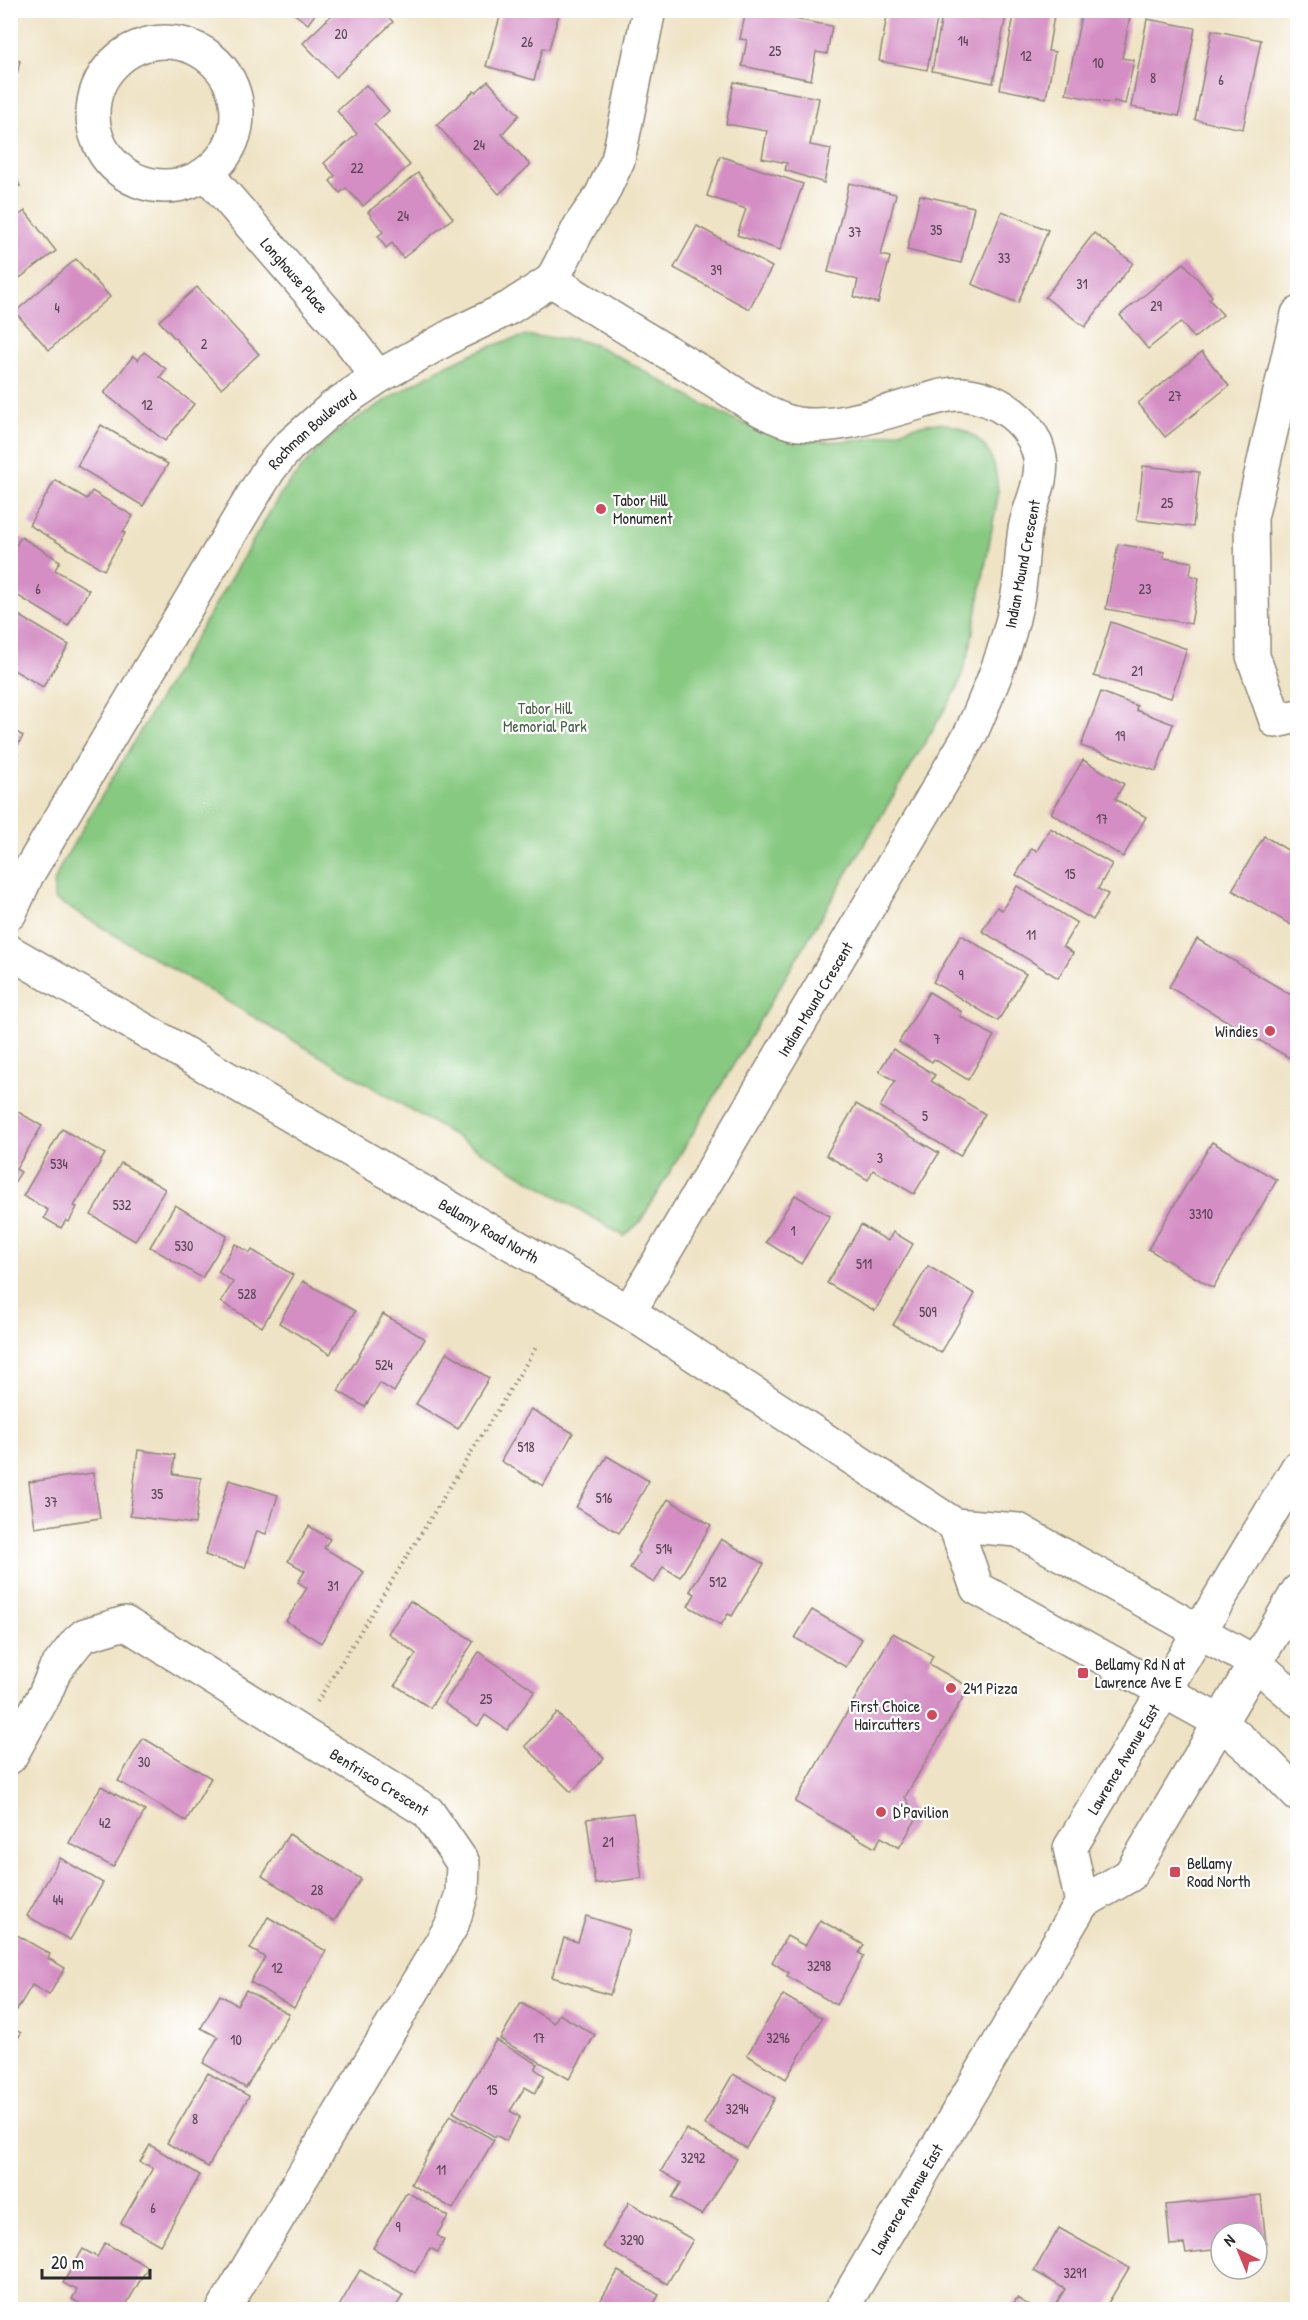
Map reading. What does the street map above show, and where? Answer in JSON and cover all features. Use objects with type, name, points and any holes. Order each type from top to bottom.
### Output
[{"type":"street","points":[[552,280],[580,226],[601,196],[618,160],[650,10]]},
{"type":"street","points":[[174,41],[207,53],[230,80],[238,114],[230,148],[207,174],[173,186],[139,182],[110,162],[99,142],[94,131],[94,96],[111,65],[140,45],[174,41]]},
{"type":"street","name":"Longhouse Place","points":[[207,174],[342,330],[378,377]]},
{"type":"street","name":"Rochman Boulevard","points":[[10,914],[27,875],[270,468],[288,447],[332,408],[378,377],[455,334],[508,308],[552,280]]},
{"type":"street","name":"Indian Mound Crescent","points":[[552,280],[612,320],[747,401],[796,423],[827,425],[846,422],[939,397],[959,394],[985,397],[1010,411],[1023,425],[1034,440],[1040,460],[1036,492],[1026,527],[1016,605],[995,679],[971,733],[629,1312]]},
{"type":"street","points":[[1298,314],[1251,518],[1253,656],[1276,721],[1298,716]]},
{"type":"street","name":"Bellamy Road North","points":[[10,952],[629,1312],[955,1525],[1018,1530],[1254,1662],[1298,1700]]},
{"type":"street","name":"Lawrence Avenue East","points":[[1082,1903],[1070,1848],[1298,1467]]},
{"type":"street","points":[[955,1525],[976,1588],[1220,1722],[1267,1763],[1298,1796]]},
{"type":"street","name":"Lawrence Avenue East","points":[[841,2310],[1082,1903],[1130,1875],[1298,1590]]},
{"type":"street","name":"Benfrisco Crescent","points":[[10,1756],[45,1694],[55,1670],[77,1642],[85,1635],[125,1623],[428,1812],[463,1863],[462,1893],[452,1925],[223,2310]]},
{"type":"path","points":[[298,1733],[537,1346]]},
{"type":"green space","name":"Tabor Hill Memorial Park","points":[[526,336],[572,339],[593,344],[721,413],[775,434],[804,440],[859,440],[927,424],[947,424],[968,433],[984,446],[990,454],[996,473],[998,496],[970,648],[958,687],[640,1222],[624,1236],[54,899],[54,883],[61,865],[280,495],[303,466],[341,429],[418,381],[471,354]]},
{"type":"building","points":[[289,10],[318,10],[308,24]]},
{"type":"building","points":[[337,10],[382,10],[393,22],[336,77],[303,43]]},
{"type":"building","points":[[502,10],[560,10],[549,49],[543,48],[534,80],[486,66]]},
{"type":"building","points":[[746,10],[832,26],[827,54],[816,52],[811,80],[742,66],[747,40],[740,39]]},
{"type":"building","points":[[888,10],[939,10],[927,70],[879,61]]},
{"type":"building","points":[[943,10],[1007,10],[993,83],[932,71]]},
{"type":"building","points":[[1015,10],[1055,10],[1048,51],[1055,52],[1046,98],[1000,89]]},
{"type":"building","points":[[1082,10],[1102,10],[1130,16],[1122,58],[1134,60],[1125,104],[1114,101],[1113,104],[1066,94]]},
{"type":"building","points":[[1147,19],[1195,28],[1179,116],[1131,107]]},
{"type":"building","points":[[1212,30],[1261,40],[1243,129],[1195,120]]},
{"type":"building","points":[[10,58],[20,61],[17,74],[10,72]]},
{"type":"building","points":[[488,81],[519,115],[502,134],[530,165],[499,194],[437,125]]},
{"type":"building","points":[[734,82],[819,98],[810,145],[831,149],[824,183],[785,170],[787,163],[762,158],[767,131],[726,124]]},
{"type":"building","points":[[366,85],[389,111],[374,124],[410,165],[363,206],[346,188],[340,193],[330,181],[335,176],[324,163],[357,134],[337,111]]},
{"type":"building","points":[[720,156],[803,184],[780,250],[737,235],[746,209],[707,196]]},
{"type":"building","points":[[10,165],[20,186],[10,190]]},
{"type":"building","points":[[418,173],[453,218],[403,258],[392,243],[386,248],[378,236],[383,232],[368,212]]},
{"type":"building","points":[[849,183],[896,194],[881,255],[890,257],[878,303],[854,297],[858,280],[828,272]]},
{"type":"building","points":[[920,195],[974,207],[961,263],[907,250]]},
{"type":"building","points":[[25,211],[56,251],[10,285],[10,222]]},
{"type":"building","points":[[1002,211],[1048,230],[1018,303],[972,284]]},
{"type":"building","points":[[697,226],[772,267],[749,309],[674,268]]},
{"type":"building","points":[[1094,233],[1133,263],[1085,327],[1045,297]]},
{"type":"building","points":[[76,259],[110,297],[49,350],[15,312]]},
{"type":"building","points":[[1184,263],[1212,296],[1209,299],[1223,315],[1194,338],[1181,322],[1148,349],[1120,315]]},
{"type":"building","points":[[197,287],[259,354],[221,388],[159,321]]},
{"type":"building","points":[[144,352],[166,369],[160,377],[194,404],[165,441],[104,393],[133,356],[138,360]]},
{"type":"building","points":[[1202,352],[1229,386],[1165,437],[1138,403]]},
{"type":"building","points":[[101,425],[168,464],[143,506],[77,466]]},
{"type":"building","points":[[1143,466],[1199,472],[1193,527],[1137,520]]},
{"type":"building","points":[[55,480],[87,499],[92,491],[133,516],[104,570],[29,525]]},
{"type":"building","points":[[21,537],[60,561],[55,570],[89,590],[68,626],[10,591],[10,555]]},
{"type":"building","points":[[1118,544],[1164,552],[1164,558],[1192,562],[1190,575],[1199,578],[1191,624],[1106,609]]},
{"type":"building","points":[[10,610],[69,645],[43,687],[10,668]]},
{"type":"building","points":[[1111,622],[1187,649],[1171,698],[1094,676]]},
{"type":"building","points":[[1101,692],[1137,706],[1136,710],[1173,724],[1156,771],[1081,746]]},
{"type":"building","points":[[10,728],[23,736],[14,752],[18,754],[10,767]]},
{"type":"building","points":[[1083,760],[1124,784],[1115,799],[1146,817],[1123,857],[1051,813]]},
{"type":"building","points":[[1050,828],[1112,864],[1098,889],[1108,894],[1093,920],[1016,875],[1032,848],[1037,851]]},
{"type":"building","points":[[1264,836],[1289,851],[1298,849],[1298,929],[1232,890]]},
{"type":"building","points":[[1017,886],[1077,923],[1063,946],[1073,953],[1058,978],[982,931],[997,907],[1002,910]]},
{"type":"building","points":[[961,935],[1026,974],[998,1021],[933,982]]},
{"type":"building","name":"Windies","points":[[1197,939],[1298,999],[1298,1063],[1169,987]]},
{"type":"building","points":[[929,992],[962,1012],[960,1016],[994,1036],[968,1080],[934,1059],[932,1062],[899,1042]]},
{"type":"building","points":[[893,1049],[935,1075],[931,1081],[985,1114],[960,1156],[880,1107],[895,1081],[879,1071]]},
{"type":"building","points":[[856,1104],[939,1153],[914,1194],[873,1170],[868,1180],[826,1155]]},
{"type":"building","points":[[10,1107],[42,1126],[16,1169],[21,1172],[10,1189]]},
{"type":"building","points":[[62,1129],[105,1154],[74,1206],[77,1207],[69,1222],[66,1220],[61,1228],[44,1218],[48,1210],[23,1196]]},
{"type":"building","points":[[1212,1142],[1277,1180],[1213,1288],[1148,1249]]},
{"type":"building","points":[[121,1163],[165,1189],[135,1241],[91,1215]]},
{"type":"building","points":[[795,1195],[830,1216],[801,1264],[766,1242]]},
{"type":"building","points":[[175,1205],[227,1236],[202,1278],[150,1247]]},
{"type":"building","points":[[861,1225],[888,1241],[893,1232],[913,1244],[875,1311],[827,1283]]},
{"type":"building","points":[[235,1244],[250,1253],[252,1250],[293,1275],[262,1327],[221,1302],[233,1282],[218,1272]]},
{"type":"building","points":[[928,1266],[975,1294],[941,1353],[893,1325]]},
{"type":"building","points":[[303,1281],[355,1311],[330,1354],[279,1323]]},
{"type":"building","points":[[383,1314],[425,1339],[394,1392],[380,1383],[365,1407],[338,1391]]},
{"type":"building","points":[[447,1352],[489,1378],[458,1429],[416,1404]]},
{"type":"building","points":[[531,1409],[573,1433],[543,1486],[501,1461]]},
{"type":"building","points":[[138,1450],[175,1455],[173,1474],[201,1478],[195,1524],[130,1516]]},
{"type":"building","points":[[607,1456],[649,1481],[619,1533],[576,1507]]},
{"type":"building","points":[[93,1473],[100,1518],[35,1528],[29,1482]]},
{"type":"building","points":[[229,1480],[278,1495],[266,1534],[257,1531],[245,1568],[205,1555]]},
{"type":"building","points":[[668,1499],[711,1525],[680,1577],[663,1567],[654,1583],[630,1568],[639,1553],[637,1551]]},
{"type":"building","points":[[309,1526],[330,1539],[324,1548],[364,1572],[321,1643],[286,1621],[307,1588],[298,1582],[305,1571],[288,1561]]},
{"type":"building","points":[[721,1539],[764,1564],[732,1616],[728,1614],[721,1625],[688,1606],[695,1594],[690,1591]]},
{"type":"building","points":[[410,1601],[474,1641],[430,1708],[395,1685],[416,1654],[388,1633]]},
{"type":"building","points":[[812,1610],[862,1639],[846,1667],[795,1638]]},
{"type":"building","points":[[893,1633],[933,1656],[929,1664],[969,1687],[905,1797],[917,1818],[899,1848],[881,1837],[875,1848],[795,1802]]},
{"type":"building","points":[[479,1652],[535,1691],[507,1730],[485,1715],[478,1726],[444,1703]]},
{"type":"building","points":[[557,1713],[604,1758],[571,1792],[525,1746]]},
{"type":"building","points":[[143,1738],[211,1778],[186,1821],[118,1781]]},
{"type":"building","points":[[101,1786],[145,1811],[113,1867],[69,1843]]},
{"type":"building","points":[[633,1813],[642,1878],[595,1884],[587,1819]]},
{"type":"building","points":[[289,1834],[361,1879],[334,1921],[262,1876]]},
{"type":"building","points":[[60,1858],[103,1883],[70,1940],[27,1916]]},
{"type":"building","points":[[586,1916],[630,1930],[610,1995],[552,1977],[564,1938],[578,1942]]},
{"type":"building","points":[[268,1917],[326,1951],[294,2008],[250,1982],[265,1957],[250,1949]]},
{"type":"building","points":[[820,1920],[864,1945],[859,1953],[864,1956],[836,2005],[787,1976],[789,1973],[772,1962],[787,1936],[805,1946]]},
{"type":"building","points":[[10,1931],[50,1954],[48,1958],[65,1968],[49,1995],[32,1985],[17,2010],[10,2006]]},
{"type":"building","points":[[246,1990],[289,2014],[246,2088],[203,2063],[218,2037],[201,2028],[220,1995],[237,2005]]},
{"type":"building","points":[[783,1995],[822,2018],[786,2079],[747,2055]]},
{"type":"building","points":[[521,2003],[554,2023],[559,2014],[595,2035],[569,2079],[500,2039]]},
{"type":"building","points":[[10,2027],[21,2033],[10,2052]]},
{"type":"building","points":[[496,2040],[538,2064],[535,2069],[545,2076],[535,2093],[525,2087],[510,2111],[520,2117],[506,2141],[453,2112]]},
{"type":"building","points":[[208,2073],[249,2096],[208,2167],[167,2143]]},
{"type":"building","points":[[733,2074],[775,2098],[746,2148],[704,2124]]},
{"type":"building","points":[[450,2115],[494,2140],[453,2209],[411,2184]]},
{"type":"building","points":[[686,2129],[737,2159],[702,2215],[672,2198],[681,2183],[661,2171]]},
{"type":"building","points":[[150,2145],[200,2175],[160,2245],[121,2223],[153,2168],[140,2162]]},
{"type":"building","points":[[407,2192],[448,2216],[437,2235],[444,2240],[438,2252],[430,2248],[415,2273],[373,2248]]},
{"type":"building","points":[[1261,2195],[1264,2221],[1209,2221],[1209,2250],[1186,2253],[1184,2244],[1170,2245],[1166,2205]]},
{"type":"building","points":[[629,2202],[693,2240],[667,2284],[603,2247]]},
{"type":"building","points":[[1059,2228],[1129,2268],[1104,2310],[1057,2310],[1054,2307],[1065,2289],[1034,2271]]},
{"type":"building","points":[[105,2243],[148,2267],[123,2310],[90,2310],[72,2299],[77,2290],[63,2283],[83,2249],[97,2257]]},
{"type":"building","points":[[360,2270],[403,2295],[394,2310],[337,2310]]},
{"type":"building","points":[[618,2271],[659,2295],[650,2310],[595,2310]]},
{"type":"building","points":[[1017,2298],[1036,2310],[1010,2310]]},
{"type":"place","name":"Tabor Hill Monument","points":[[601,509]]},
{"type":"place","name":"Windies","points":[[1270,1031]]},
{"type":"place","name":"Bellamy Rd N at Lawrence Ave E","points":[[1083,1673]]},
{"type":"place","name":"241 Pizza","points":[[951,1688]]},
{"type":"place","name":"First Choice Haircutters","points":[[932,1715]]},
{"type":"place","name":"D'Pavilion","points":[[881,1812]]},
{"type":"place","name":"Bellamy Road North","points":[[1175,1872]]}]
